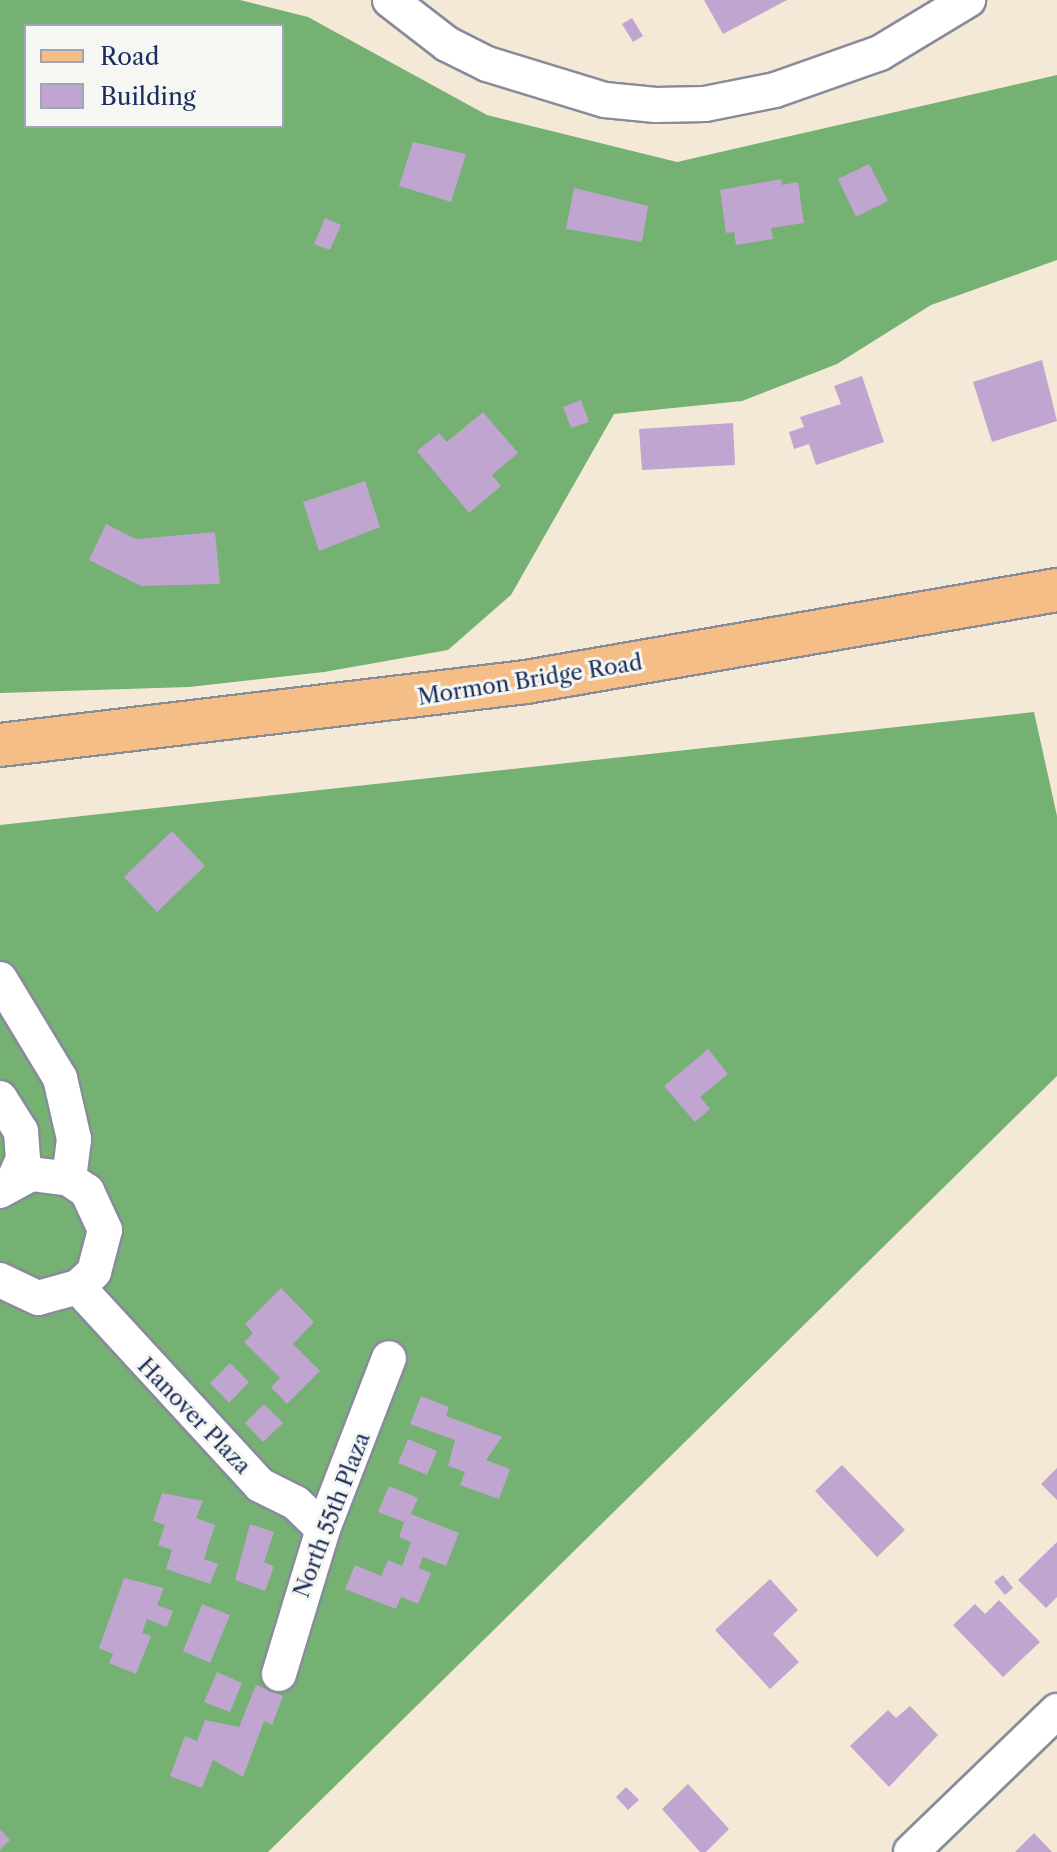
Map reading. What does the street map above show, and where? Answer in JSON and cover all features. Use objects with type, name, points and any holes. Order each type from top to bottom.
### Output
[{"type":"main road","name":"Mormon Bridge Road","points":[[0,745],[526,682],[1057,590]]},
{"type":"street","points":[[390,0],[437,37],[487,64],[594,97],[705,104],[775,90],[880,53],[968,0]]},
{"type":"street","points":[[0,979],[60,1078],[74,1139],[69,1179]]},
{"type":"street","points":[[0,1098],[21,1131],[23,1159],[6,1186]]},
{"type":"street","points":[[0,1280],[38,1298],[78,1287],[94,1272],[105,1230],[87,1191],[69,1179],[41,1174],[6,1186]]},
{"type":"street","name":"Hanover Plaza","points":[[78,1287],[260,1485],[296,1503],[323,1529]]},
{"type":"street","name":"North 55th Plaza","points":[[279,1674],[323,1529],[389,1358]]},
{"type":"street","points":[[911,1852],[1057,1711]]},
{"type":"green space","points":[[0,0],[240,0],[308,17],[487,115],[677,162],[1057,75],[1057,260],[931,305],[837,364],[742,401],[614,414],[511,595],[448,650],[324,672],[189,687],[0,693]]},
{"type":"green space","points":[[1034,712],[1057,816],[1057,1076],[268,1852],[0,1852],[0,825]]},
{"type":"building","points":[[704,0],[787,0],[723,34]]},
{"type":"building","points":[[632,18],[643,36],[633,42],[622,24]]},
{"type":"building","points":[[413,142],[466,154],[451,202],[399,186]]},
{"type":"building","points":[[869,164],[888,201],[856,217],[838,179]]},
{"type":"building","points":[[781,179],[782,185],[798,182],[804,223],[771,228],[773,239],[736,245],[734,232],[726,233],[720,190]]},
{"type":"building","points":[[574,188],[648,206],[642,242],[566,229]]},
{"type":"building","points":[[325,218],[341,225],[330,250],[314,244]]},
{"type":"building","points":[[1042,360],[1057,421],[992,442],[973,382]]},
{"type":"building","points":[[862,376],[884,442],[816,465],[809,444],[794,449],[789,432],[804,427],[800,417],[841,404],[834,386]]},
{"type":"building","points":[[581,400],[589,422],[571,428],[563,407]]},
{"type":"building","points":[[483,412],[518,453],[492,475],[501,486],[469,513],[417,451],[439,433],[447,442]]},
{"type":"building","points":[[733,423],[735,465],[642,470],[639,429]]},
{"type":"building","points":[[365,481],[380,527],[319,551],[303,502]]},
{"type":"building","points":[[106,524],[136,539],[215,532],[220,584],[141,586],[89,560]]},
{"type":"building","points":[[172,831],[205,866],[157,912],[124,877]]},
{"type":"building","points":[[708,1049],[728,1074],[700,1097],[710,1109],[695,1122],[664,1086]]},
{"type":"building","points":[[281,1288],[314,1322],[293,1344],[320,1371],[287,1404],[271,1387],[280,1378],[244,1342],[253,1333],[245,1324]]},
{"type":"building","points":[[230,1363],[249,1382],[229,1403],[210,1383]]},
{"type":"building","points":[[421,1396],[449,1407],[446,1416],[502,1437],[486,1460],[510,1469],[499,1499],[460,1485],[465,1472],[448,1466],[455,1440],[410,1424]]},
{"type":"building","points":[[264,1404],[283,1423],[263,1442],[245,1423]]},
{"type":"building","points":[[408,1439],[437,1451],[427,1475],[398,1463]]},
{"type":"building","points":[[842,1465],[905,1530],[877,1557],[815,1491]]},
{"type":"building","points":[[1057,1468],[1057,1500],[1041,1484]]},
{"type":"building","points":[[389,1486],[418,1498],[411,1514],[459,1533],[446,1566],[423,1557],[419,1568],[431,1573],[418,1604],[401,1597],[396,1609],[345,1589],[355,1565],[381,1576],[388,1560],[402,1566],[411,1542],[399,1537],[404,1522],[378,1512]]},
{"type":"building","points":[[162,1493],[203,1501],[196,1518],[215,1525],[204,1559],[218,1564],[210,1584],[166,1569],[172,1550],[158,1545],[165,1525],[153,1521]]},
{"type":"building","points":[[250,1524],[274,1532],[264,1562],[274,1566],[265,1591],[235,1580]]},
{"type":"building","points":[[1057,1542],[1057,1597],[1046,1608],[1018,1580]]},
{"type":"building","points":[[1003,1575],[1013,1588],[1005,1595],[994,1582]]},
{"type":"building","points":[[124,1578],[164,1588],[157,1605],[173,1611],[167,1627],[147,1619],[142,1633],[151,1636],[136,1674],[109,1663],[113,1654],[99,1648]]},
{"type":"building","points":[[770,1579],[798,1610],[773,1634],[799,1662],[770,1689],[715,1630]]},
{"type":"building","points":[[999,1600],[1040,1642],[1003,1677],[953,1625],[975,1604],[985,1614]]},
{"type":"building","points":[[202,1604],[230,1615],[210,1663],[183,1651]]},
{"type":"building","points":[[217,1672],[242,1683],[230,1712],[204,1702]]},
{"type":"building","points":[[256,1685],[283,1696],[272,1725],[264,1721],[243,1777],[213,1760],[202,1788],[170,1776],[185,1736],[197,1741],[205,1720],[239,1727]]},
{"type":"building","points":[[910,1706],[938,1735],[889,1787],[850,1746],[888,1710],[896,1718]]},
{"type":"building","points":[[688,1784],[729,1829],[706,1852],[700,1852],[662,1809]]},
{"type":"building","points":[[626,1787],[639,1800],[628,1810],[616,1797]]},
{"type":"building","points":[[0,1829],[10,1840],[0,1850]]},
{"type":"building","points":[[1034,1833],[1052,1852],[1015,1852]]}]
